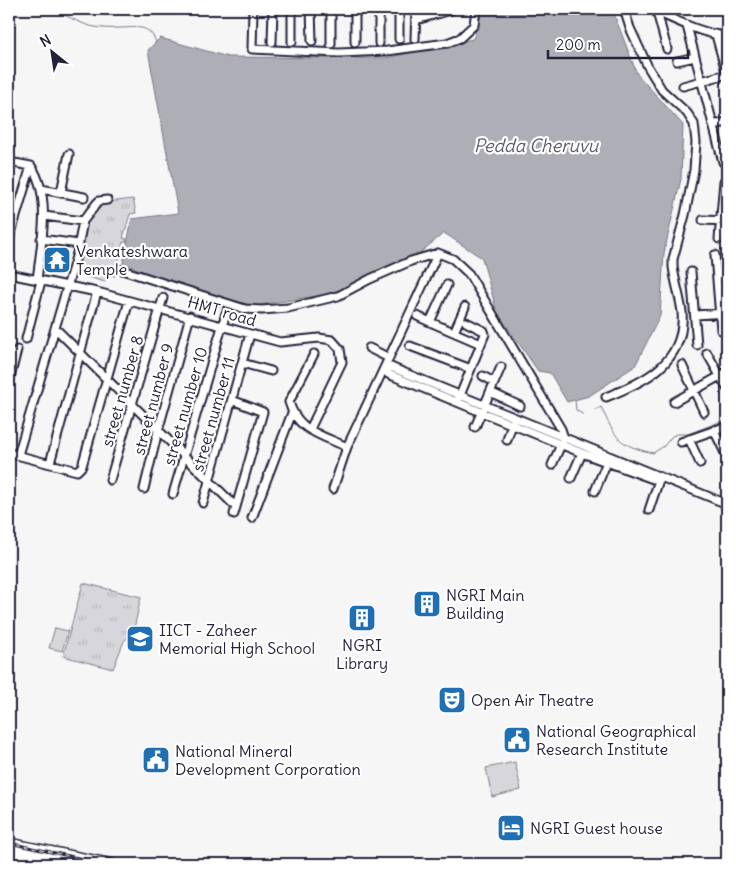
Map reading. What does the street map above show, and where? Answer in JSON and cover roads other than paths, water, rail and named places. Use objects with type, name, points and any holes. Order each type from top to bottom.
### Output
[{"type":"main road","points":[[9,843],[112,864]]},
{"type":"main road","points":[[9,852],[47,862],[68,864]]},
{"type":"street","points":[[253,9],[252,49],[339,53],[387,51],[447,43],[460,38],[474,25],[476,9]]},
{"type":"street","points":[[272,42],[273,9]]},
{"type":"street","points":[[292,9],[292,42]]},
{"type":"street","points":[[311,9],[312,41]]},
{"type":"street","points":[[331,9],[331,44]]},
{"type":"street","points":[[355,9],[355,42]]},
{"type":"street","points":[[379,9],[379,43]]},
{"type":"street","points":[[399,9],[399,39]]},
{"type":"street","points":[[415,39],[416,9]]},
{"type":"street","points":[[416,20],[451,9]]},
{"type":"street","points":[[606,397],[639,383],[656,372],[672,356],[677,344],[682,313],[672,267],[694,170],[696,142],[692,118],[668,97],[648,68],[630,28],[624,9]]},
{"type":"street","points":[[654,10],[687,26],[716,35],[727,36]]},
{"type":"street","points":[[654,10],[667,49]]},
{"type":"street","points":[[687,26],[723,162],[727,161]]},
{"type":"street","points":[[683,86],[727,75],[716,35]]},
{"type":"street","points":[[677,61],[695,57]]},
{"type":"street","points":[[713,124],[727,122]]},
{"type":"street","points":[[62,192],[69,154]]},
{"type":"street","points":[[9,162],[31,166],[36,173],[41,189],[44,216],[39,280],[26,339]]},
{"type":"street","points":[[9,240],[31,166]]},
{"type":"street","points":[[719,239],[724,221],[724,181]]},
{"type":"street","points":[[41,189],[84,197]]},
{"type":"street","points":[[18,455],[68,285],[84,222],[97,203],[107,200]]},
{"type":"street","points":[[44,216],[84,222]]},
{"type":"street","points":[[703,220],[724,221]]},
{"type":"street","points":[[41,239],[79,244]]},
{"type":"street","points":[[333,489],[347,446],[438,253]]},
{"type":"street","points":[[119,269],[245,309],[262,310],[288,308],[338,296],[411,261],[438,253],[453,259],[469,274],[555,417],[563,441],[582,453],[608,460]]},
{"type":"street","points":[[715,255],[723,313],[721,330]]},
{"type":"street","points":[[691,272],[697,345]]},
{"type":"street","name":"HMT road","points":[[9,274],[97,292],[280,342],[319,338],[332,340],[340,349],[342,362],[310,429]]},
{"type":"street","points":[[430,322],[447,285]]},
{"type":"street","points":[[50,463],[97,292]]},
{"type":"street","name":"street number 8","points":[[110,480],[163,298]]},
{"type":"street","points":[[9,453],[78,471],[82,466],[130,301]]},
{"type":"street","points":[[454,332],[465,308]]},
{"type":"street","name":"street number 10","points":[[173,494],[226,313]]},
{"type":"street","points":[[695,315],[723,313]]},
{"type":"street","name":"street number 9","points":[[144,489],[190,316]]},
{"type":"street","points":[[417,316],[481,344]]},
{"type":"street","points":[[459,399],[485,332],[466,322]]},
{"type":"street","points":[[55,328],[235,506]]},
{"type":"street","name":"street number 11","points":[[203,503],[250,334]]},
{"type":"street","points":[[410,346],[471,369]]},
{"type":"street","points":[[369,348],[390,358]]},
{"type":"street","points":[[9,382],[12,359],[17,350]]},
{"type":"street","points":[[707,353],[724,374],[727,388]]},
{"type":"street","points":[[314,354],[289,402],[292,413],[304,428],[347,446]]},
{"type":"street","points":[[242,363],[271,371]]},
{"type":"street","points":[[682,365],[704,412]]},
{"type":"street","points":[[475,427],[501,367]]},
{"type":"street","points":[[674,402],[724,374]]},
{"type":"street","points":[[483,376],[494,382]]},
{"type":"street","points":[[412,380],[654,479],[659,477],[727,504]]},
{"type":"street","points":[[490,392],[520,406]]},
{"type":"street","points":[[232,400],[263,412],[234,514]]},
{"type":"street","points":[[252,518],[292,413]]},
{"type":"street","points":[[507,440],[513,422]]},
{"type":"street","points":[[680,442],[727,426]]},
{"type":"street","points":[[714,430],[727,457]]},
{"type":"street","points":[[689,439],[700,463]]},
{"type":"street","points":[[552,465],[563,441]]},
{"type":"street","points":[[571,478],[582,453]]},
{"type":"street","points":[[595,491],[608,460]]},
{"type":"street","points":[[649,510],[659,477]]},
{"type":"water","name":"Pedda Cheruvu","points":[[481,9],[612,9],[637,74],[683,125],[681,179],[664,253],[660,316],[635,366],[589,396],[567,402],[550,373],[538,371],[497,312],[482,258],[444,233],[416,256],[358,284],[322,295],[254,306],[193,291],[123,263],[132,219],[178,213],[148,50],[160,38],[228,57],[386,58],[473,39],[482,12]]},
{"type":"waterway","points":[[58,9],[58,12],[90,26],[107,28],[136,27],[145,29],[150,32],[156,42]]},
{"type":"waterway","points":[[575,400],[576,410],[584,415]]},
{"type":"waterway","points":[[595,410],[601,407],[615,434],[625,443],[653,453],[664,446],[672,436],[688,434],[727,419]]},
{"type":"railway","points":[[9,843],[106,864]]},
{"type":"place","name":"Venkateshwara Temple","points":[[57,260]]},
{"type":"place","name":"NGRI Main Building","points":[[427,604]]},
{"type":"place","name":"NGRI Library","points":[[362,618]]},
{"type":"place","name":"IICT - Zaheer Memorial High School","points":[[140,639]]},
{"type":"place","name":"Open Air Theatre","points":[[452,700]]},
{"type":"place","name":"National Geographical Research Institute","points":[[517,740]]},
{"type":"place","name":"National Mineral Development Corporation","points":[[156,760]]},
{"type":"place","name":"NGRI Guest house","points":[[511,828]]}]
